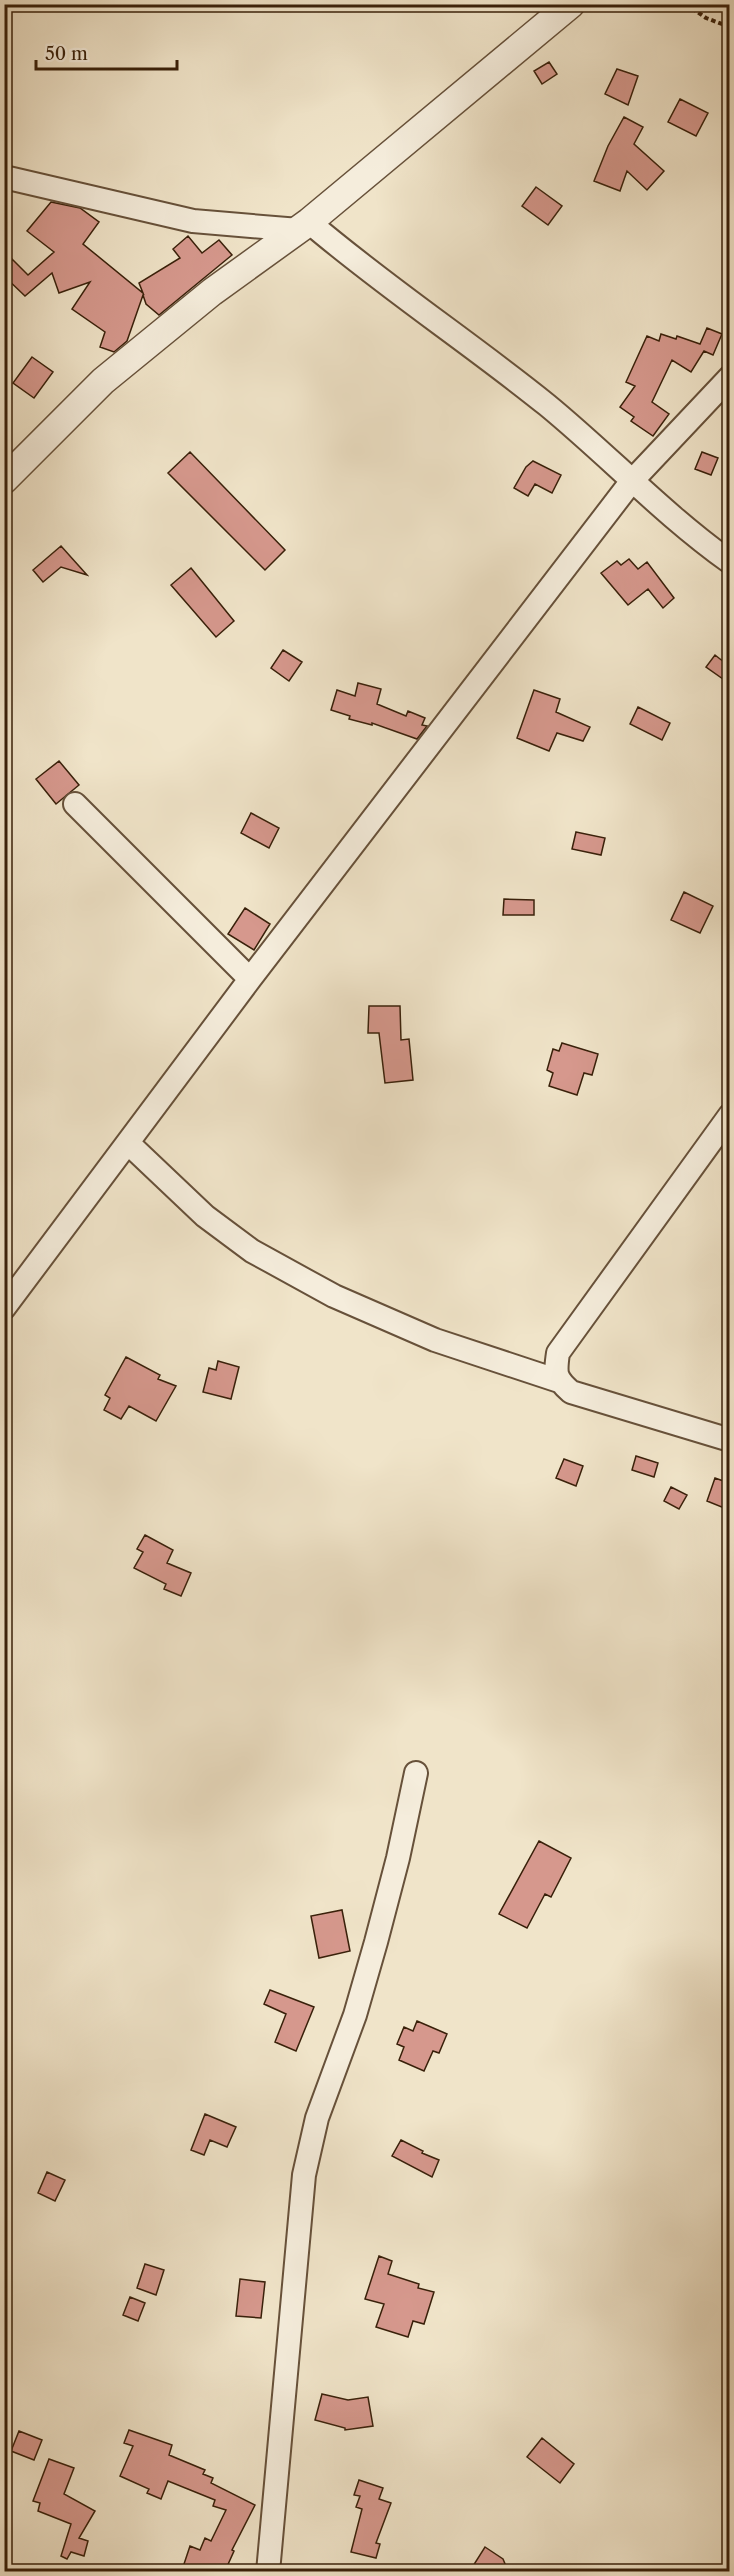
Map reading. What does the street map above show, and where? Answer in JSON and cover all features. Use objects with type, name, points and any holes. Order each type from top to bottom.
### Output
[{"type":"street","points":[[4,480],[103,381],[212,292],[304,226],[571,4]]},
{"type":"street","points":[[4,177],[193,221],[304,226],[457,334],[549,407],[690,534],[729,562]]},
{"type":"street","points":[[4,1308],[250,979],[631,482],[729,377]]},
{"type":"street","points":[[75,804],[250,979]]},
{"type":"street","points":[[559,1381],[556,1369],[558,1353],[729,1115]]},
{"type":"street","points":[[128,1143],[205,1216],[252,1251],[324,1291],[435,1340],[559,1381],[572,1392],[729,1440]]},
{"type":"street","points":[[268,2571],[304,2175],[317,2118],[355,2015],[373,1953],[398,1858],[416,1773]]},
{"type":"path","points":[[686,4],[706,18],[729,27]]},
{"type":"building","points":[[549,62],[557,74],[542,84],[534,71]]},
{"type":"building","points":[[617,69],[638,76],[628,105],[605,94]]},
{"type":"building","points":[[680,99],[708,113],[696,136],[668,122]]},
{"type":"building","points":[[624,117],[643,127],[634,144],[664,171],[647,190],[627,171],[620,191],[594,181],[608,146]]},
{"type":"building","points":[[536,187],[562,206],[548,225],[522,206]]},
{"type":"building","points":[[51,202],[80,208],[99,222],[83,244],[143,293],[139,283],[180,258],[173,249],[188,236],[202,253],[219,240],[232,255],[159,315],[146,304],[143,295],[127,341],[114,352],[100,347],[105,332],[72,309],[90,282],[59,293],[52,273],[25,296],[4,276],[4,267],[12,259],[28,275],[54,252],[27,231]]},
{"type":"building","points":[[707,328],[722,334],[713,355],[704,351],[691,372],[672,360],[652,402],[669,414],[653,436],[631,421],[634,417],[620,407],[635,386],[626,382],[647,336],[659,341],[661,334],[676,339],[677,336],[700,344]]},
{"type":"building","points":[[32,357],[53,372],[34,398],[13,383]]},
{"type":"building","points":[[190,452],[285,550],[265,570],[168,473]]},
{"type":"building","points":[[702,452],[718,458],[711,475],[695,469]]},
{"type":"building","points":[[533,461],[561,475],[552,493],[535,484],[528,496],[514,488],[526,467]]},
{"type":"building","points":[[61,546],[87,575],[61,567],[43,582],[33,570]]},
{"type":"building","points":[[629,559],[638,569],[647,562],[674,598],[663,608],[648,589],[628,605],[601,573],[617,561],[621,565]]},
{"type":"building","points":[[191,568],[234,621],[216,637],[171,585]]},
{"type":"building","points":[[283,650],[302,662],[289,681],[271,668]]},
{"type":"building","points":[[715,655],[729,666],[729,671],[723,679],[706,667]]},
{"type":"building","points":[[358,683],[381,689],[377,704],[406,716],[408,711],[425,718],[422,725],[427,726],[417,739],[372,723],[372,725],[349,719],[350,716],[331,710],[337,690],[355,696]]},
{"type":"building","points":[[534,690],[560,699],[556,712],[590,727],[583,741],[557,733],[549,751],[517,738]]},
{"type":"building","points":[[638,707],[670,723],[662,740],[630,724]]},
{"type":"building","points":[[59,761],[79,785],[56,804],[36,779]]},
{"type":"building","points":[[251,813],[279,828],[269,848],[241,833]]},
{"type":"building","points":[[576,832],[605,838],[601,855],[572,849]]},
{"type":"building","points":[[684,892],[713,906],[700,933],[671,920]]},
{"type":"building","points":[[504,899],[534,900],[534,915],[503,915]]},
{"type":"building","points":[[245,908],[270,924],[254,950],[228,934]]},
{"type":"building","points":[[369,1006],[400,1006],[401,1040],[409,1039],[413,1080],[385,1083],[379,1033],[368,1033]]},
{"type":"building","points":[[562,1043],[598,1054],[592,1075],[584,1073],[577,1095],[549,1086],[553,1073],[547,1070],[553,1049],[559,1051]]},
{"type":"building","points":[[126,1357],[160,1375],[158,1379],[176,1386],[156,1421],[129,1406],[121,1419],[104,1410],[110,1398],[105,1395]]},
{"type":"building","points":[[218,1361],[239,1367],[231,1399],[203,1392],[209,1368],[216,1370]]},
{"type":"building","points":[[636,1456],[658,1463],[654,1477],[632,1470]]},
{"type":"building","points":[[564,1459],[583,1466],[576,1486],[556,1478]]},
{"type":"building","points":[[715,1478],[729,1483],[729,1510],[707,1501]]},
{"type":"building","points":[[671,1487],[687,1495],[679,1509],[664,1501]]},
{"type":"building","points":[[145,1535],[173,1550],[167,1563],[191,1573],[181,1596],[164,1589],[166,1584],[134,1568],[143,1552],[137,1549]]},
{"type":"building","points":[[539,1841],[571,1858],[551,1897],[545,1894],[527,1928],[499,1914]]},
{"type":"building","points":[[342,1910],[350,1951],[319,1958],[311,1916]]},
{"type":"building","points":[[270,1990],[314,2007],[296,2051],[275,2042],[286,2014],[264,2004]]},
{"type":"building","points":[[417,2021],[447,2034],[439,2053],[433,2051],[424,2071],[399,2060],[404,2047],[397,2044],[404,2027],[413,2031]]},
{"type":"building","points":[[205,2114],[236,2127],[227,2147],[210,2140],[204,2155],[191,2150]]},
{"type":"building","points":[[401,2140],[439,2160],[432,2177],[392,2156]]},
{"type":"building","points":[[47,2172],[65,2180],[55,2201],[38,2193]]},
{"type":"building","points":[[379,2256],[392,2261],[388,2274],[419,2284],[418,2288],[434,2292],[424,2324],[413,2321],[408,2337],[376,2327],[384,2304],[365,2299]]},
{"type":"building","points":[[145,2264],[164,2270],[156,2295],[137,2288]]},
{"type":"building","points":[[240,2279],[265,2282],[261,2318],[236,2316]]},
{"type":"building","points":[[130,2297],[145,2303],[138,2321],[123,2315]]},
{"type":"building","points":[[322,2394],[348,2400],[368,2397],[373,2426],[345,2430],[345,2428],[315,2420]]},
{"type":"building","points":[[129,2430],[172,2445],[169,2455],[205,2470],[203,2474],[213,2478],[211,2483],[255,2505],[232,2550],[234,2551],[225,2571],[213,2566],[211,2571],[194,2571],[195,2568],[184,2564],[190,2546],[200,2550],[205,2538],[211,2541],[226,2510],[213,2506],[215,2500],[168,2481],[161,2499],[147,2493],[149,2489],[120,2476],[133,2446],[124,2443]]},
{"type":"building","points":[[19,2431],[42,2440],[34,2460],[11,2451]]},
{"type":"building","points":[[542,2438],[574,2464],[560,2483],[527,2457]]},
{"type":"building","points":[[49,2459],[74,2468],[64,2494],[95,2511],[79,2538],[88,2541],[84,2556],[71,2552],[67,2559],[61,2556],[71,2524],[38,2511],[40,2503],[33,2501]]},
{"type":"building","points":[[359,2480],[383,2488],[379,2499],[391,2503],[376,2543],[380,2544],[376,2558],[351,2552],[362,2509],[356,2507],[360,2496],[354,2495]]},
{"type":"building","points":[[485,2547],[503,2559],[508,2571],[481,2571],[473,2566]]}]
